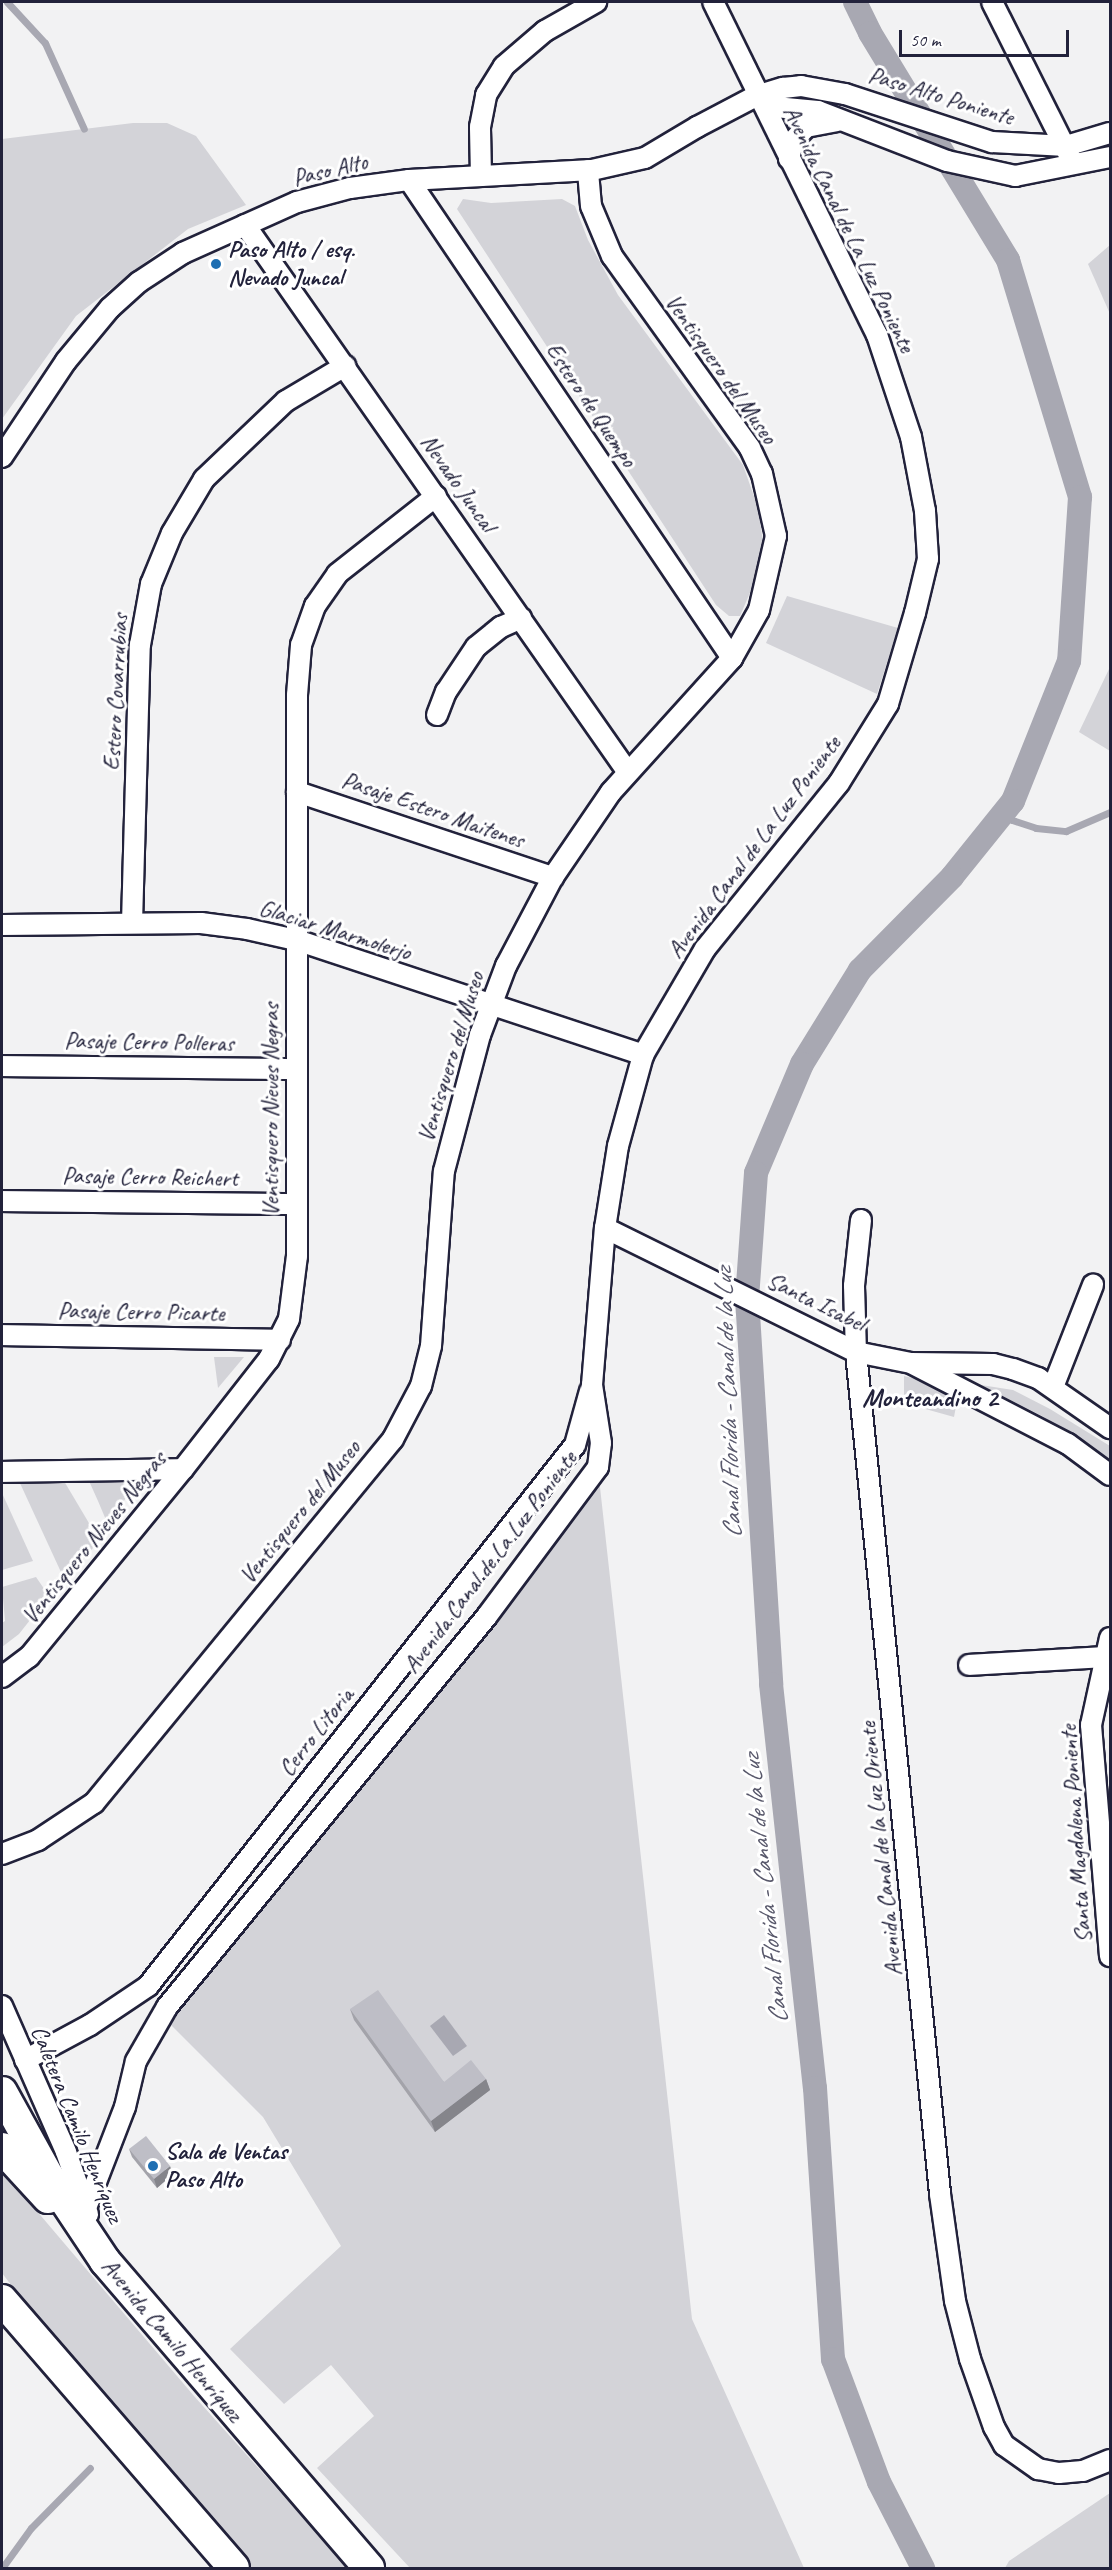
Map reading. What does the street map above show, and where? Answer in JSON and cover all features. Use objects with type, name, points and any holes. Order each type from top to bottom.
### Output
[{"type":"main road","name":"Avenida Camilo Henríquez","points":[[2,2092],[82,2215],[105,2261],[369,2568]]},
{"type":"main road","points":[[2,2148],[35,2186],[82,2215]]},
{"type":"main road","points":[[2,2300],[234,2568]]},
{"type":"street","points":[[481,176],[480,127],[486,95],[504,66],[545,31],[596,2]]},
{"type":"street","name":"Avenida Canal de La Luz Poniente","points":[[82,2215],[125,2107],[136,2061],[167,2007],[487,1616],[598,1467],[601,1443],[592,1385],[606,1228],[618,1146],[643,1055],[705,949],[839,783],[888,704],[928,559],[925,511],[911,437],[877,335],[756,96],[713,2]]},
{"type":"street","points":[[992,2],[1075,167]]},
{"type":"street","name":"Paso Alto Poniente","points":[[756,96],[783,88],[819,88],[845,93],[992,142],[1066,146],[1110,133]]},
{"type":"street","points":[[756,96],[775,107],[818,111],[847,125],[947,161],[1014,176],[1075,167],[1110,158]]},
{"type":"street","name":"Paso Alto","points":[[2,457],[46,389],[110,308],[139,282],[183,253],[297,202],[350,188],[409,180],[588,170],[645,158],[756,96]]},
{"type":"street","points":[[789,159],[793,141],[806,127],[825,121],[847,125]]},
{"type":"street","name":"Ventisquero del Museo","points":[[2,1854],[38,1840],[94,1803],[393,1439],[421,1386],[430,1346],[444,1171],[490,1007],[506,966],[553,877],[627,771],[732,658],[759,610],[774,559],[776,536],[762,474],[750,448],[612,256],[591,206],[588,170]]},
{"type":"street","name":"Estero de Quempo","points":[[409,180],[732,658]]},
{"type":"street","name":"Nevado Juncal","points":[[244,225],[627,771]]},
{"type":"street","name":"Estero Covarrubias","points":[[132,923],[140,645],[150,584],[172,533],[204,479],[286,401],[345,366]]},
{"type":"street","name":"Ventisquero Nieves Negras","points":[[2,1677],[29,1657],[183,1469],[280,1340],[294,1297],[297,1204],[297,792],[301,645],[315,606],[337,574],[436,496]]},
{"type":"street","points":[[437,715],[446,692],[476,647],[501,627],[521,618]]},
{"type":"street","name":"Pasaje Estero Maitenes","points":[[297,792],[553,877]]},
{"type":"street","name":"Glaciar Marmolerjo","points":[[2,925],[201,923],[296,940],[490,1007],[643,1055]]},
{"type":"street","name":"Pasaje Cerro Polleras","points":[[2,1066],[297,1069]]},
{"type":"street","name":"Pasaje Cerro Reichert","points":[[2,1201],[297,1204]]},
{"type":"street","name":"Avenida Canal de la Luz Oriente","points":[[861,1220],[854,1286],[855,1352],[940,2194],[956,2301],[970,2359],[994,2427],[1019,2459],[1038,2469],[1059,2473],[1083,2471],[1110,2460]]},
{"type":"street","name":"Santa Isabel","points":[[606,1228],[855,1352],[911,1363]]},
{"type":"street","points":[[1053,1388],[1093,1285]]},
{"type":"street","name":"Pasaje Cerro Picarte","points":[[2,1335],[280,1340]]},
{"type":"street","points":[[911,1363],[993,1364],[1038,1378],[1110,1428]]},
{"type":"street","points":[[911,1363],[1059,1440],[1110,1475]]},
{"type":"street","name":"Cerro Litoria","points":[[24,2060],[90,2025],[148,1986],[575,1445],[592,1385]]},
{"type":"street","points":[[2,1472],[183,1469]]},
{"type":"street","name":"Santa Magdalena Poniente","points":[[1110,1638],[1106,1665],[1091,1725],[1103,1790],[1110,1956]]},
{"type":"street","points":[[969,1665],[1106,1665]]},
{"type":"street","name":"Caletera Camilo Henríquez","points":[[2,2006],[66,2152],[82,2215]]},
{"type":"shaded area","points":[[133,123],[167,123],[196,136],[246,205],[188,229],[76,316],[2,419],[2,139]]},
{"type":"shaded area","points":[[463,199],[491,203],[562,199],[575,206],[588,240],[618,295],[743,465],[758,508],[763,542],[758,574],[740,616],[729,616],[716,605],[457,209]]},
{"type":"shaded area","points":[[1110,245],[1110,314],[1088,264]]},
{"type":"shaded area","points":[[787,596],[898,628],[877,694],[766,643]]},
{"type":"shaded area","points":[[1110,667],[1110,751],[1079,732]]},
{"type":"shaded area","points":[[214,1357],[244,1357],[218,1388]]},
{"type":"shaded area","points":[[904,1376],[933,1383],[958,1396],[954,1417],[904,1403]]},
{"type":"shaded area","points":[[981,1385],[1013,1390],[1050,1409],[1110,1446],[1110,1460],[1044,1417]]},
{"type":"shaded area","points":[[599,1478],[692,2319],[804,2568],[410,2568],[317,2468],[374,2416],[331,2365],[284,2404],[230,2349],[341,2246],[263,2117],[161,2015]]},
{"type":"shaded area","points":[[19,1481],[64,1481],[99,1540],[66,1583]]},
{"type":"shaded area","points":[[89,1481],[135,1482],[109,1527],[98,1501]]},
{"type":"shaded area","points":[[2,1493],[33,1561],[2,1570]]},
{"type":"shaded area","points":[[36,1577],[49,1596],[19,1634],[2,1647],[2,1623],[5,1621],[2,1587]]},
{"type":"shaded area","points":[[444,2015],[467,2046],[453,2056],[430,2026]]},
{"type":"shaded area","points":[[2,2170],[194,2396],[348,2568],[252,2568],[83,2380],[2,2273]]},
{"type":"shaded area","points":[[1110,2493],[1110,2568],[1005,2568],[1009,2561]]},
{"type":"building","points":[[378,1990],[444,2082],[471,2060],[486,2079],[431,2121],[350,2009]]},
{"type":"building","name":"Sala de Ventas Paso Alto","points":[[146,2136],[170,2166],[154,2179],[129,2149]]},
{"type":"waterway","points":[[7,2],[45,43],[84,129]]},
{"type":"waterway","name":"Canal Florida - Canal de la Luz","points":[[855,2],[870,33],[1008,260],[1080,497],[1069,661],[1013,801],[952,877],[860,970],[802,1064],[756,1173],[747,1298],[771,1684],[815,2088],[833,2359],[879,2482],[923,2568]]},
{"type":"waterway","points":[[1003,813],[1012,820],[1036,828],[1066,831],[1110,812]]},
{"type":"waterway","points":[[2,2568],[31,2528],[90,2468]]},
{"type":"place","name":"Paso Alto / esq. Nevado Juncal","points":[[216,264]]},
{"type":"place","name":"Sala de Ventas Paso Alto","points":[[153,2166]]},
{"type":"district","name":"Monteandino 2","points":[[930,1398]]}]
